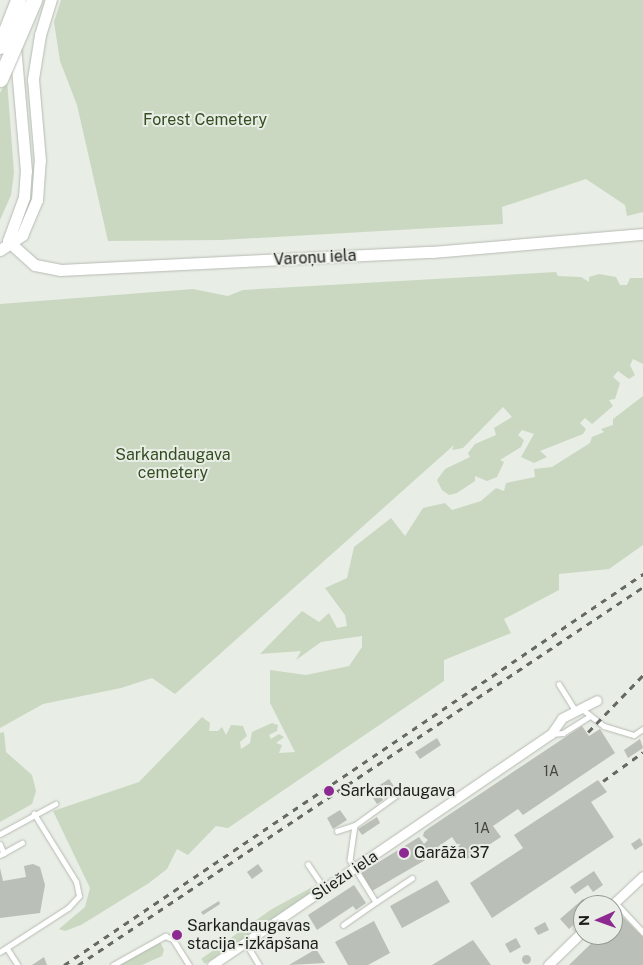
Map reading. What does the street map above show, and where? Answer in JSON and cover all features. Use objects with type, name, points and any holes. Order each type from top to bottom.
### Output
[{"type":"main road","points":[[0,46],[16,0]]},
{"type":"main road","points":[[0,79],[34,0]]},
{"type":"street","points":[[4,246],[21,207],[26,171],[16,0]]},
{"type":"street","points":[[4,246],[19,238],[25,230],[38,191],[33,78],[40,35],[51,0]]},
{"type":"street","name":"Varoņu iela","points":[[4,246],[35,265],[60,270],[422,252],[643,234]]},
{"type":"street","name":"Sliežu iela","points":[[212,965],[552,734],[562,718],[597,700]]},
{"type":"street","points":[[623,895],[643,876]]},
{"type":"street","points":[[548,965],[573,938]]},
{"type":"lane","points":[[559,684],[578,709],[604,726],[634,735],[643,729]]},
{"type":"lane","points":[[552,734],[563,733],[590,716]]},
{"type":"lane","points":[[337,830],[355,825],[402,791]]},
{"type":"lane","points":[[0,834],[55,804]]},
{"type":"lane","points":[[0,952],[68,908],[79,896],[76,882],[34,814]]},
{"type":"lane","points":[[355,825],[350,860],[376,902]]},
{"type":"lane","points":[[0,844],[2,854],[22,843]]},
{"type":"lane","points":[[308,864],[325,889]]},
{"type":"lane","points":[[343,926],[412,878]]},
{"type":"lane","points":[[623,913],[643,932]]},
{"type":"lane","points":[[113,965],[165,936],[173,939],[189,965]]},
{"type":"lane","points":[[246,943],[259,965]]},
{"type":"lane","points":[[7,948],[18,965]]},
{"type":"green space","name":"Forest Cemetery","points":[[61,0],[643,0],[643,212],[627,216],[625,205],[586,179],[502,207],[503,224],[221,240],[108,241],[77,105],[60,61],[54,22]]},
{"type":"green space","points":[[7,80],[14,173],[11,195],[0,220],[0,93]]},
{"type":"green space","name":"Sarkandaugava cemetery","points":[[556,272],[558,276],[581,277],[589,282],[589,277],[599,274],[616,277],[620,285],[627,285],[630,278],[643,278],[643,364],[633,359],[630,365],[635,375],[629,379],[618,371],[613,377],[620,383],[615,399],[609,400],[613,406],[592,424],[585,418],[580,423],[586,429],[583,434],[540,451],[547,457],[534,463],[521,457],[534,434],[522,430],[518,435],[524,440],[521,447],[500,460],[504,462],[497,477],[487,481],[475,476],[475,481],[457,493],[449,495],[442,490],[437,480],[445,469],[470,457],[468,453],[475,444],[496,435],[494,428],[512,417],[503,407],[463,448],[452,450],[454,445],[175,694],[152,678],[121,688],[43,704],[0,728],[0,304],[193,289],[228,296],[243,290]]},
{"type":"green space","points":[[643,396],[643,545],[609,569],[559,574],[559,590],[504,619],[511,633],[444,660],[444,681],[228,828],[216,826],[188,855],[177,849],[167,869],[149,883],[81,925],[65,931],[59,929],[85,907],[90,888],[53,811],[139,782],[202,717],[210,723],[209,731],[218,731],[222,727],[226,735],[231,725],[243,726],[247,736],[240,742],[241,749],[250,743],[252,732],[272,723],[278,725],[277,731],[269,735],[271,739],[279,734],[284,737],[276,743],[282,745],[279,753],[295,752],[270,703],[270,670],[306,675],[349,666],[362,647],[362,636],[321,642],[296,660],[301,651],[260,654],[302,611],[319,622],[329,613],[337,628],[347,626],[345,615],[325,588],[347,578],[354,547],[391,518],[405,536],[423,508],[445,503],[452,510],[481,501],[496,488],[504,491],[506,483],[535,477],[534,469],[552,467],[590,443],[592,437],[604,432],[601,429],[613,425],[613,419]]},
{"type":"green space","points":[[4,732],[6,752],[32,775],[36,791],[32,804],[0,822],[0,733]]},
{"type":"green space","points":[[316,885],[318,888],[205,964],[201,959],[272,909]]},
{"type":"green space","points":[[160,942],[164,950],[162,956],[142,965],[118,965]]},
{"type":"building","points":[[582,726],[589,736],[600,729],[615,753],[523,815],[518,809],[493,826],[501,837],[467,859],[452,837],[429,853],[427,859],[372,891],[361,873],[419,837],[424,844],[428,840],[423,836],[424,832],[429,828]]},
{"type":"building","points":[[437,738],[441,745],[420,759],[415,752]]},
{"type":"building","points":[[640,739],[643,748],[628,758],[624,750]]},
{"type":"building","name":"Sarkandaugava","points":[[389,779],[397,791],[381,797],[383,800],[377,804],[369,792]]},
{"type":"building","points":[[598,780],[607,792],[591,802],[614,837],[492,918],[470,883],[523,848],[514,835]]},
{"type":"building","points":[[340,810],[347,820],[333,829],[327,818]]},
{"type":"building","points":[[377,817],[380,823],[362,835],[358,829]]},
{"type":"building","points":[[640,838],[643,845],[635,850],[631,844]]},
{"type":"building","points":[[33,864],[40,867],[45,885],[40,913],[0,918],[0,868],[3,881],[26,877],[24,866]]},
{"type":"building","points":[[258,864],[263,871],[252,879],[247,872]]},
{"type":"building","points":[[594,871],[603,885],[593,892],[588,885],[575,894],[570,887]]},
{"type":"building","points":[[437,880],[450,902],[402,928],[390,906]]},
{"type":"building","points":[[354,885],[366,903],[356,910],[353,906],[317,930],[308,915]]},
{"type":"building","points":[[219,901],[220,904],[203,915],[201,912]]},
{"type":"building","points":[[573,908],[573,925],[569,929],[560,919]]},
{"type":"building","points":[[623,917],[643,937],[643,965],[569,965],[590,945],[623,945]]},
{"type":"building","points":[[374,921],[390,953],[368,965],[348,965],[335,942]]},
{"type":"building","points":[[545,922],[549,930],[538,935],[534,928]]},
{"type":"building","points":[[516,938],[521,947],[510,953],[505,944]]},
{"type":"building","points":[[473,940],[491,965],[432,965]]},
{"type":"building","points":[[316,949],[325,963],[289,965]]},
{"type":"building","points":[[526,955],[530,959],[526,963],[522,959]]},
{"type":"building","points":[[44,957],[47,965],[32,965]]},
{"type":"railway","points":[[64,965],[643,574]]},
{"type":"railway","points":[[78,965],[643,587]]},
{"type":"railway","points":[[588,732],[643,675]]},
{"type":"railway","points":[[603,781],[643,752]]},
{"type":"place","name":"Sarkandaugava","points":[[329,791]]},
{"type":"place","name":"Garāža 37","points":[[404,853]]},
{"type":"place","name":"Sarkandaugavas stacija - izkāpšana","points":[[177,935]]}]
